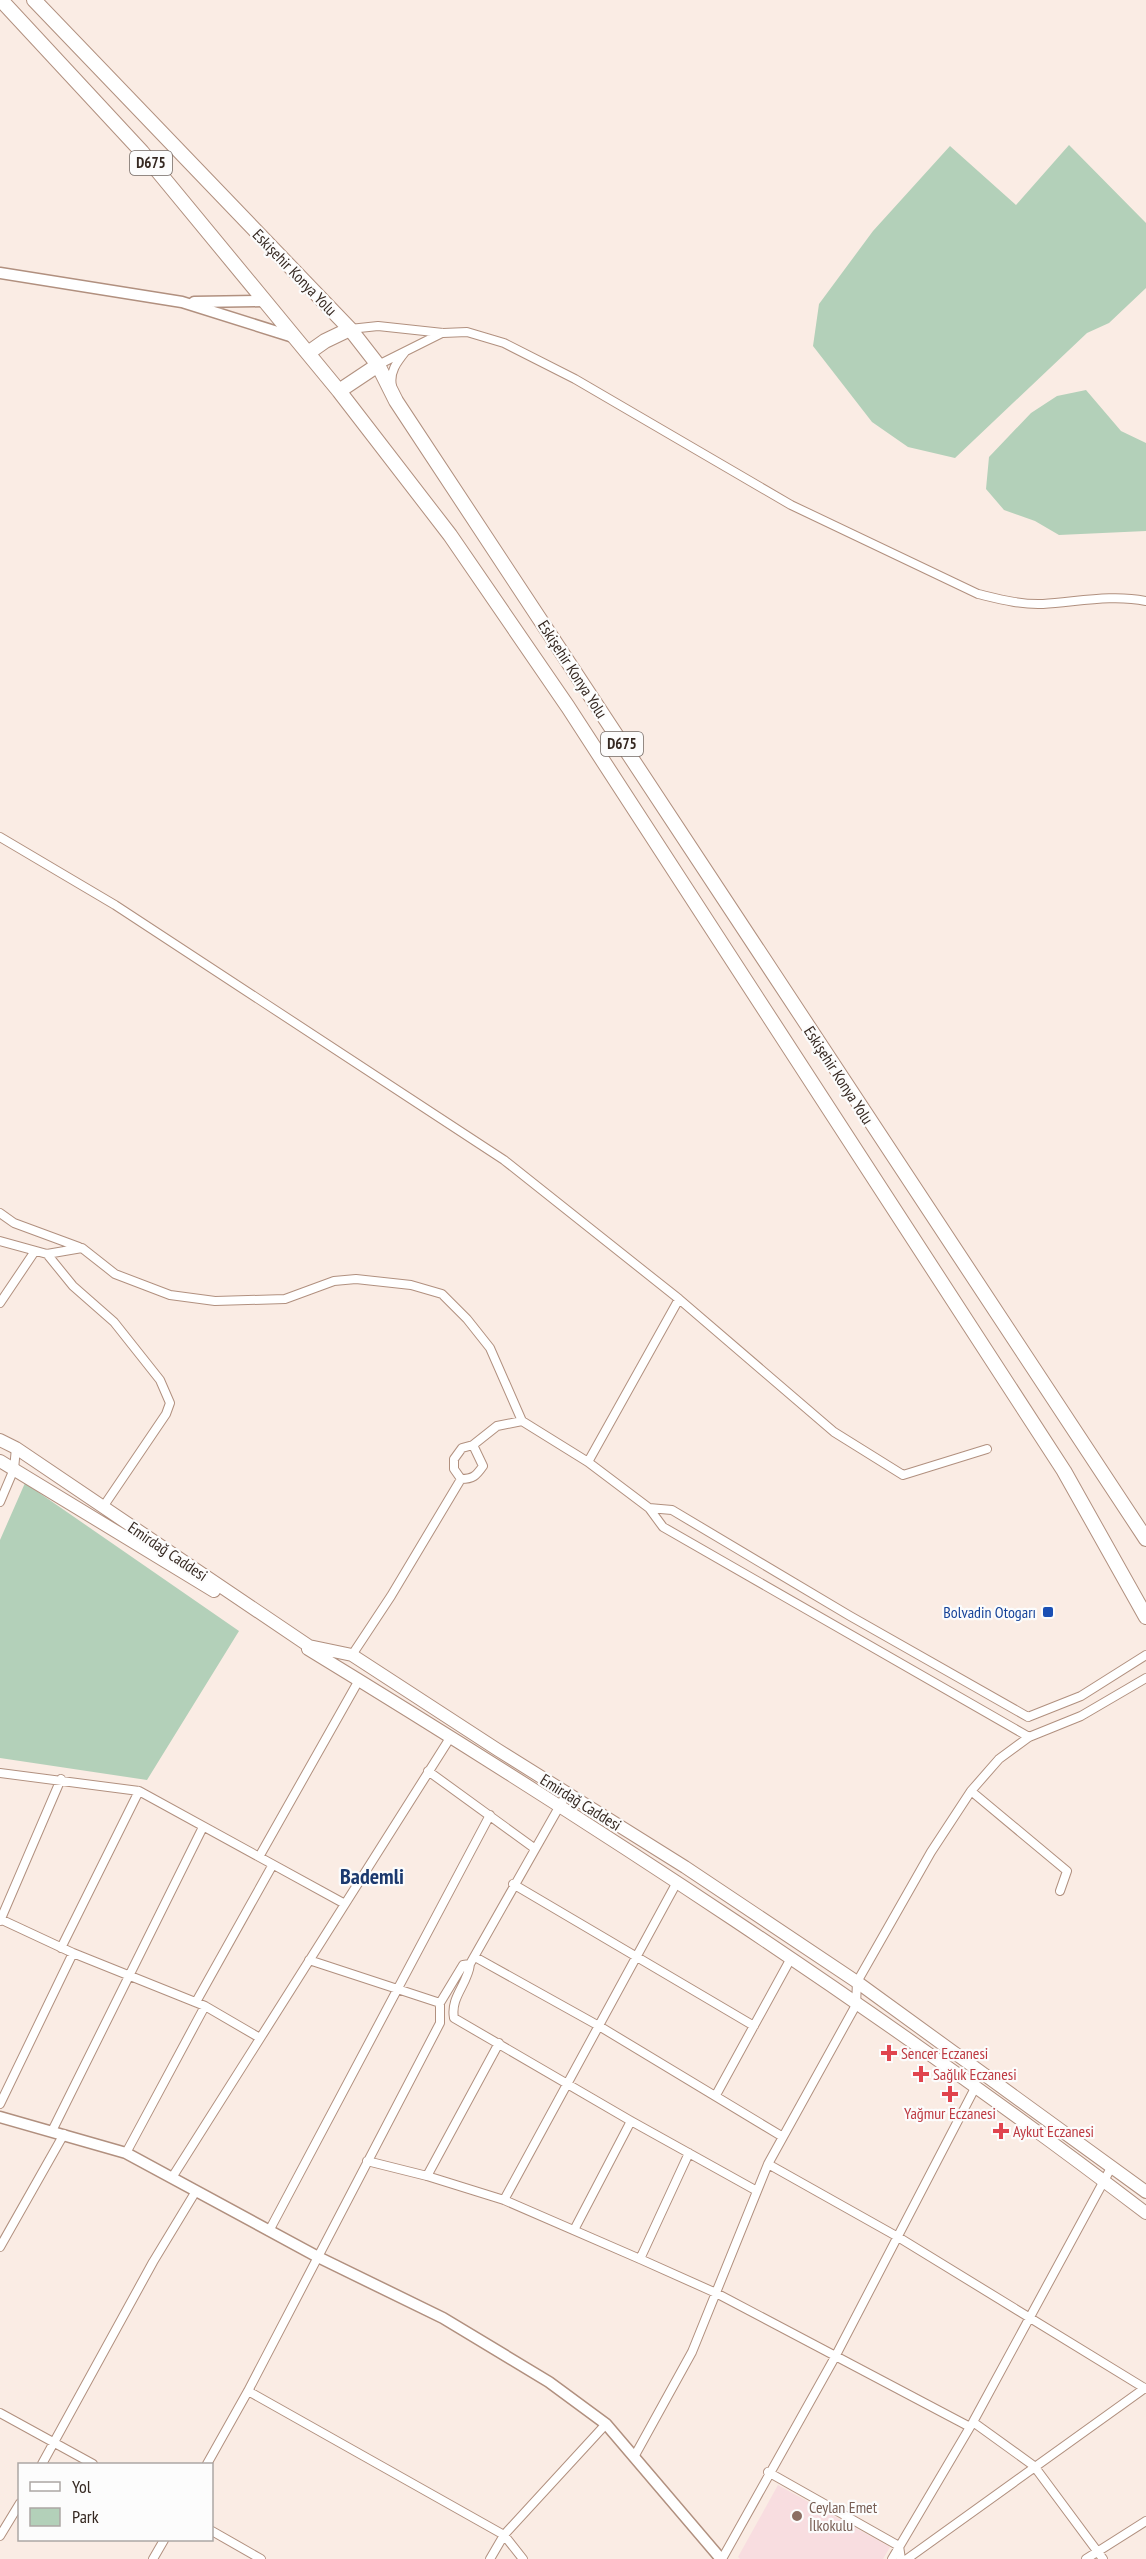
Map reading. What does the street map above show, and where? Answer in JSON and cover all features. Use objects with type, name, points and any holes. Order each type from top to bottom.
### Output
[{"type":"highway","name":"D675","points":[[1,0],[142,152],[290,336],[308,353],[339,391],[450,535],[568,707],[1064,1471],[1146,1617]]},
{"type":"highway","name":"Eskişehir Konya Yolu","points":[[34,0],[350,329],[378,365],[396,401],[1146,1539]]},
{"type":"highway","points":[[308,353],[325,341],[350,329]]},
{"type":"highway","points":[[339,391],[378,365]]},
{"type":"main road","name":"Emirdağ Caddesi","points":[[0,1440],[16,1448],[309,1646],[352,1655],[685,1867],[856,1982],[1146,2192]]},
{"type":"main road","name":"Emirdağ Caddesi","points":[[0,1461],[359,1680],[676,1884],[975,2088],[1146,2213]]},
{"type":"street","points":[[0,273],[185,302],[290,336]]},
{"type":"street","points":[[185,302],[262,301]]},
{"type":"street","points":[[350,329],[378,326],[443,333],[467,332],[504,343],[575,379],[791,505],[978,594],[1002,600],[1041,604],[1107,598],[1146,601]]},
{"type":"street","points":[[378,365],[408,348],[443,333]]},
{"type":"street","points":[[396,401],[391,380],[395,364],[408,348]]},
{"type":"street","points":[[0,837],[115,904],[504,1160],[679,1299],[834,1432],[903,1475],[987,1449]]},
{"type":"street","points":[[0,1213],[14,1223],[82,1248],[116,1274],[170,1295],[215,1302],[285,1299],[334,1281],[356,1279],[411,1285],[442,1294],[467,1318],[490,1348],[522,1421],[588,1462],[650,1508],[663,1527],[1029,1737]]},
{"type":"street","points":[[0,1241],[47,1254],[82,1248]]},
{"type":"street","points":[[0,1303],[35,1251]]},
{"type":"street","points":[[47,1254],[73,1286],[114,1322],[160,1380],[170,1403],[166,1414],[103,1507]]},
{"type":"street","points":[[588,1462],[679,1299]]},
{"type":"street","points":[[461,1479],[454,1469],[454,1459],[462,1448],[473,1445],[497,1426],[522,1421]]},
{"type":"street","points":[[352,1655],[391,1596],[461,1479],[476,1476],[483,1466],[473,1445]]},
{"type":"street","points":[[0,1502],[14,1469],[16,1448]]},
{"type":"street","points":[[650,1508],[672,1510],[850,1616],[1028,1717]]},
{"type":"street","points":[[1028,1717],[1081,1696],[1146,1655]]},
{"type":"street","points":[[634,2457],[692,2352],[768,2164],[856,2005],[856,1982],[931,1852],[971,1791],[999,1759],[1029,1737],[1081,1716],[1146,1678]]},
{"type":"street","points":[[259,1857],[359,1680]]},
{"type":"street","points":[[1028,1717],[1029,1737]]},
{"type":"street","points":[[173,2176],[450,1738]]},
{"type":"street","points":[[428,1771],[534,1848]]},
{"type":"street","points":[[0,1773],[61,1779],[139,1791],[345,1904]]},
{"type":"street","points":[[61,1779],[0,1920],[61,1948],[205,2006],[260,2038]]},
{"type":"street","points":[[61,1948],[139,1791]]},
{"type":"street","points":[[971,1791],[1067,1871],[1060,1892]]},
{"type":"street","points":[[567,1793],[513,1884],[472,1961],[469,1973],[452,2006],[454,2018],[757,2192]]},
{"type":"street","points":[[269,2231],[396,1988],[490,1815]]},
{"type":"street","points":[[52,2131],[203,1827]]},
{"type":"street","points":[[196,2002],[272,1866]]},
{"type":"street","points":[[513,1884],[754,2026]]},
{"type":"street","points":[[504,2200],[676,1884]]},
{"type":"street","points":[[0,2104],[73,1953]]},
{"type":"street","points":[[309,1960],[440,2003]]},
{"type":"street","points":[[716,2095],[790,1960]]},
{"type":"street","points":[[208,2463],[248,2391],[440,2023],[440,2003],[463,1965],[472,1961]]},
{"type":"street","points":[[472,1961],[599,2026],[783,2136]]},
{"type":"street","points":[[126,2153],[205,2006]]},
{"type":"street","points":[[427,2176],[499,2043]]},
{"type":"street","points":[[0,2117],[126,2153],[173,2176],[196,2191],[318,2257],[442,2318],[549,2382],[606,2424],[722,2559],[768,2472],[836,2357],[975,2088]]},
{"type":"street","points":[[574,2230],[631,2121]]},
{"type":"street","points":[[0,2247],[64,2134]]},
{"type":"street","points":[[640,2259],[689,2153]]},
{"type":"street","points":[[367,2161],[427,2176],[504,2200],[574,2230],[716,2293],[836,2357],[972,2425],[1034,2466],[1100,2555]]},
{"type":"street","points":[[768,2164],[898,2236],[1145,2388],[907,2559]]},
{"type":"street","points":[[892,2559],[972,2425],[1112,2166]]},
{"type":"street","points":[[43,2463],[153,2262],[196,2191]]},
{"type":"street","points":[[248,2391],[504,2535],[523,2559]]},
{"type":"street","points":[[0,2413],[91,2463]]},
{"type":"street","points":[[490,2559],[504,2535],[606,2424]]},
{"type":"street","points":[[768,2472],[899,2546]]},
{"type":"street","points":[[0,2536],[18,2506]]},
{"type":"street","points":[[1086,2559],[1100,2555],[1146,2521]]},
{"type":"street","points":[[213,2531],[261,2559]]},
{"type":"street","points":[[153,2559],[163,2541]]},
{"type":"street","points":[[899,2546],[901,2559]]},
{"type":"shaded area","name":"Ceylan Emet İlkokulu","points":[[778,2485],[890,2547],[883,2559],[740,2559],[738,2557]]},
{"type":"green space","points":[[1069,145],[1146,223],[1146,288],[1109,323],[1087,333],[955,458],[908,447],[872,422],[813,346],[819,304],[873,231],[950,146],[1016,205]]},
{"type":"green space","points":[[1086,390],[1121,431],[1146,443],[1146,531],[1059,535],[1035,521],[1004,510],[986,489],[989,457],[1031,413],[1057,396]]},
{"type":"green space","points":[[25,1483],[239,1631],[147,1780],[0,1758],[0,1540]]},
{"type":"place","name":"Bolvadin Otogarı","points":[[1048,1612]]},
{"type":"place","name":"Sencer Eczanesi","points":[[889,2053]]},
{"type":"place","name":"Sağlık Eczanesi","points":[[921,2074]]},
{"type":"place","name":"Yağmur Eczanesi","points":[[950,2094]]},
{"type":"place","name":"Aykut Eczanesi","points":[[1001,2131]]},
{"type":"place","name":"Ceylan Emet İlkokulu","points":[[797,2516]]},
{"type":"district","name":"Bademli","points":[[372,1876]]}]
